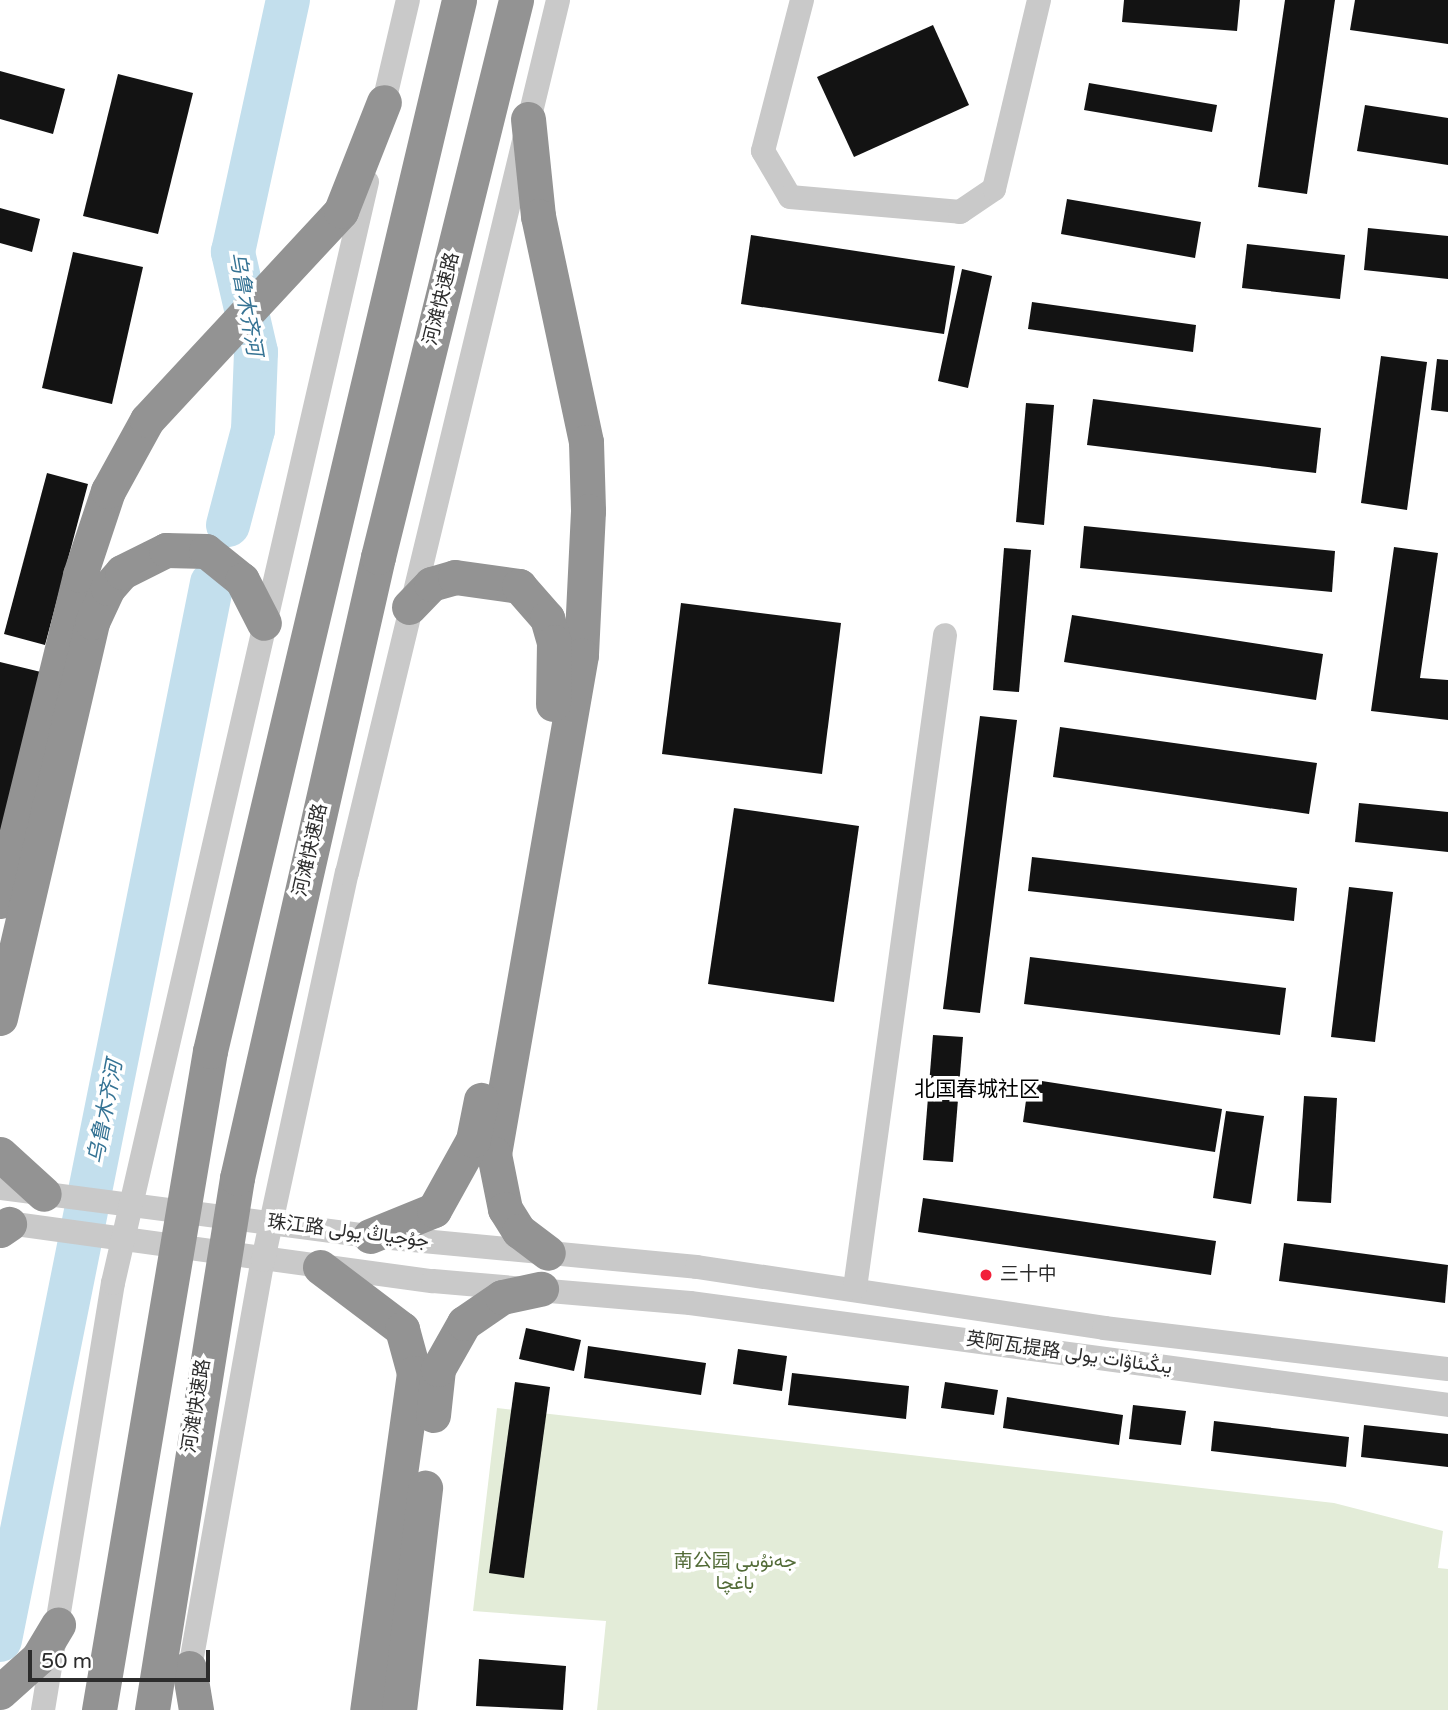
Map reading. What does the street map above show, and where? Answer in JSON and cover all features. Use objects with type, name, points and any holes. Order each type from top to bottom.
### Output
[{"type":"highway","points":[[99,1710],[210,1051],[459,0]]},
{"type":"highway","name":"河滩快速路","points":[[152,1710],[237,1178],[378,557],[516,0]]},
{"type":"highway","points":[[0,901],[79,575],[108,491],[147,420],[341,211],[384,102]]},
{"type":"highway","points":[[370,1236],[434,1210],[474,1140],[561,721],[587,580],[586,442],[538,216],[528,119]]},
{"type":"highway","points":[[0,1018],[92,622],[122,572],[166,550],[206,551],[242,580],[264,622]]},
{"type":"highway","points":[[409,607],[431,584],[455,577],[519,586],[541,609],[554,642],[561,721],[494,1154],[505,1209],[519,1231],[548,1253]]},
{"type":"highway","points":[[0,1154],[44,1194]]},
{"type":"highway","points":[[320,1267],[402,1329],[414,1373],[390,1664],[399,1710]]},
{"type":"highway","points":[[367,1710],[390,1664],[438,1369],[464,1323],[502,1297],[541,1289]]},
{"type":"highway","points":[[6,1689],[58,1625]]},
{"type":"highway","points":[[189,1668],[196,1710]]},
{"type":"street","points":[[43,1710],[113,1283],[408,0]]},
{"type":"street","points":[[185,1710],[189,1668],[263,1260],[409,607],[558,0]]},
{"type":"street","points":[[802,0],[763,151],[790,197],[960,212],[994,189],[1039,0]]},
{"type":"street","points":[[855,1288],[945,635]]},
{"type":"street","name":"珠江路 جۇجياڭ يولى","points":[[0,1188],[370,1236],[697,1267]]},
{"type":"street","name":"珠江路 جۇجياڭ يولى","points":[[3,1225],[320,1267],[690,1303]]},
{"type":"street","name":"英阿瓦提路 يىڭىئاۋات يولى","points":[[697,1267],[855,1288],[1104,1328],[1448,1369]]},
{"type":"street","name":"英阿瓦提路 يىڭىئاۋات يولى","points":[[690,1303],[1448,1405]]},
{"type":"green space","name":"南公园 جەنۇبىي باغچا","points":[[497,1408],[1334,1503],[1443,1531],[1438,1568],[1448,1569],[1448,1710],[597,1710],[606,1621],[473,1611]]},
{"type":"building","points":[[1124,0],[1240,0],[1237,31],[1122,22]]},
{"type":"building","points":[[1285,0],[1335,0],[1307,194],[1258,187]]},
{"type":"building","points":[[1355,0],[1448,0],[1448,44],[1350,30]]},
{"type":"building","points":[[933,25],[969,105],[854,157],[817,77]]},
{"type":"building","points":[[0,71],[65,89],[53,134],[0,119]]},
{"type":"building","points":[[118,74],[193,93],[158,234],[83,216]]},
{"type":"building","points":[[1089,83],[1217,105],[1212,132],[1084,110]]},
{"type":"building","points":[[1365,105],[1448,118],[1448,165],[1357,151]]},
{"type":"building","points":[[1067,199],[1201,222],[1195,258],[1061,234]]},
{"type":"building","points":[[0,208],[40,219],[32,252],[0,243]]},
{"type":"building","points":[[1368,228],[1448,236],[1448,279],[1364,270]]},
{"type":"building","points":[[751,235],[955,266],[944,334],[741,304]]},
{"type":"building","points":[[1247,244],[1345,255],[1340,299],[1242,288]]},
{"type":"building","points":[[73,252],[143,267],[112,404],[42,388]]},
{"type":"building","points":[[962,269],[992,276],[968,388],[938,381]]},
{"type":"building","points":[[1032,302],[1196,325],[1193,352],[1028,329]]},
{"type":"building","points":[[1381,356],[1427,362],[1407,510],[1361,503]]},
{"type":"building","points":[[1437,359],[1448,360],[1448,412],[1431,410]]},
{"type":"building","points":[[1093,399],[1321,428],[1316,473],[1087,445]]},
{"type":"building","points":[[1026,403],[1054,405],[1044,525],[1016,522]]},
{"type":"building","points":[[47,473],[88,484],[45,645],[4,634]]},
{"type":"building","points":[[1084,526],[1335,551],[1332,592],[1080,568]]},
{"type":"building","points":[[1394,547],[1438,553],[1420,678],[1448,680],[1448,720],[1371,711]]},
{"type":"building","points":[[1004,548],[1031,550],[1019,692],[993,690]]},
{"type":"building","points":[[681,603],[841,623],[822,774],[662,754]]},
{"type":"building","points":[[1072,615],[1323,654],[1316,700],[1064,662]]},
{"type":"building","points":[[0,662],[45,673],[0,850]]},
{"type":"building","points":[[980,716],[1017,720],[980,1013],[943,1009]]},
{"type":"building","points":[[1060,727],[1317,763],[1309,814],[1053,777]]},
{"type":"building","points":[[1359,803],[1448,812],[1448,852],[1355,842]]},
{"type":"building","points":[[734,808],[859,826],[834,1002],[708,984]]},
{"type":"building","points":[[1032,857],[1297,888],[1294,921],[1028,891]]},
{"type":"building","points":[[1349,887],[1393,892],[1375,1042],[1331,1037]]},
{"type":"building","points":[[1030,957],[1286,988],[1280,1035],[1024,1004]]},
{"type":"building","points":[[933,1035],[963,1037],[953,1162],[923,1160]]},
{"type":"building","points":[[1029,1079],[1222,1109],[1215,1152],[1023,1122]]},
{"type":"building","points":[[1304,1096],[1337,1098],[1331,1203],[1297,1201]]},
{"type":"building","points":[[1226,1111],[1264,1116],[1251,1204],[1213,1198]]},
{"type":"building","points":[[923,1198],[1216,1241],[1211,1275],[918,1232]]},
{"type":"building","points":[[1284,1243],[1448,1265],[1445,1303],[1279,1281]]},
{"type":"building","points":[[526,1328],[581,1340],[574,1371],[519,1359]]},
{"type":"building","points":[[588,1346],[706,1363],[701,1395],[584,1378]]},
{"type":"building","points":[[738,1349],[787,1356],[782,1391],[733,1384]]},
{"type":"building","points":[[792,1373],[909,1386],[906,1419],[788,1405]]},
{"type":"building","points":[[515,1382],[550,1387],[524,1578],[489,1573]]},
{"type":"building","points":[[945,1382],[998,1390],[994,1415],[941,1408]]},
{"type":"building","points":[[1007,1397],[1123,1415],[1119,1445],[1003,1428]]},
{"type":"building","points":[[1133,1405],[1186,1411],[1181,1445],[1129,1439]]},
{"type":"building","points":[[1214,1421],[1349,1437],[1346,1467],[1211,1451]]},
{"type":"building","points":[[1364,1425],[1448,1434],[1448,1467],[1361,1457]]},
{"type":"building","points":[[479,1659],[566,1666],[563,1710],[476,1706]]},
{"type":"waterway","name":"乌鲁木齐河","points":[[228,525],[253,430],[256,352],[233,252],[288,0]]},
{"type":"waterway","name":"乌鲁木齐河","points":[[0,1640],[212,583]]},
{"type":"place","name":"三十中","points":[[986,1275]]},
{"type":"district","name":"北国春城社区","points":[[977,1090]]}]
